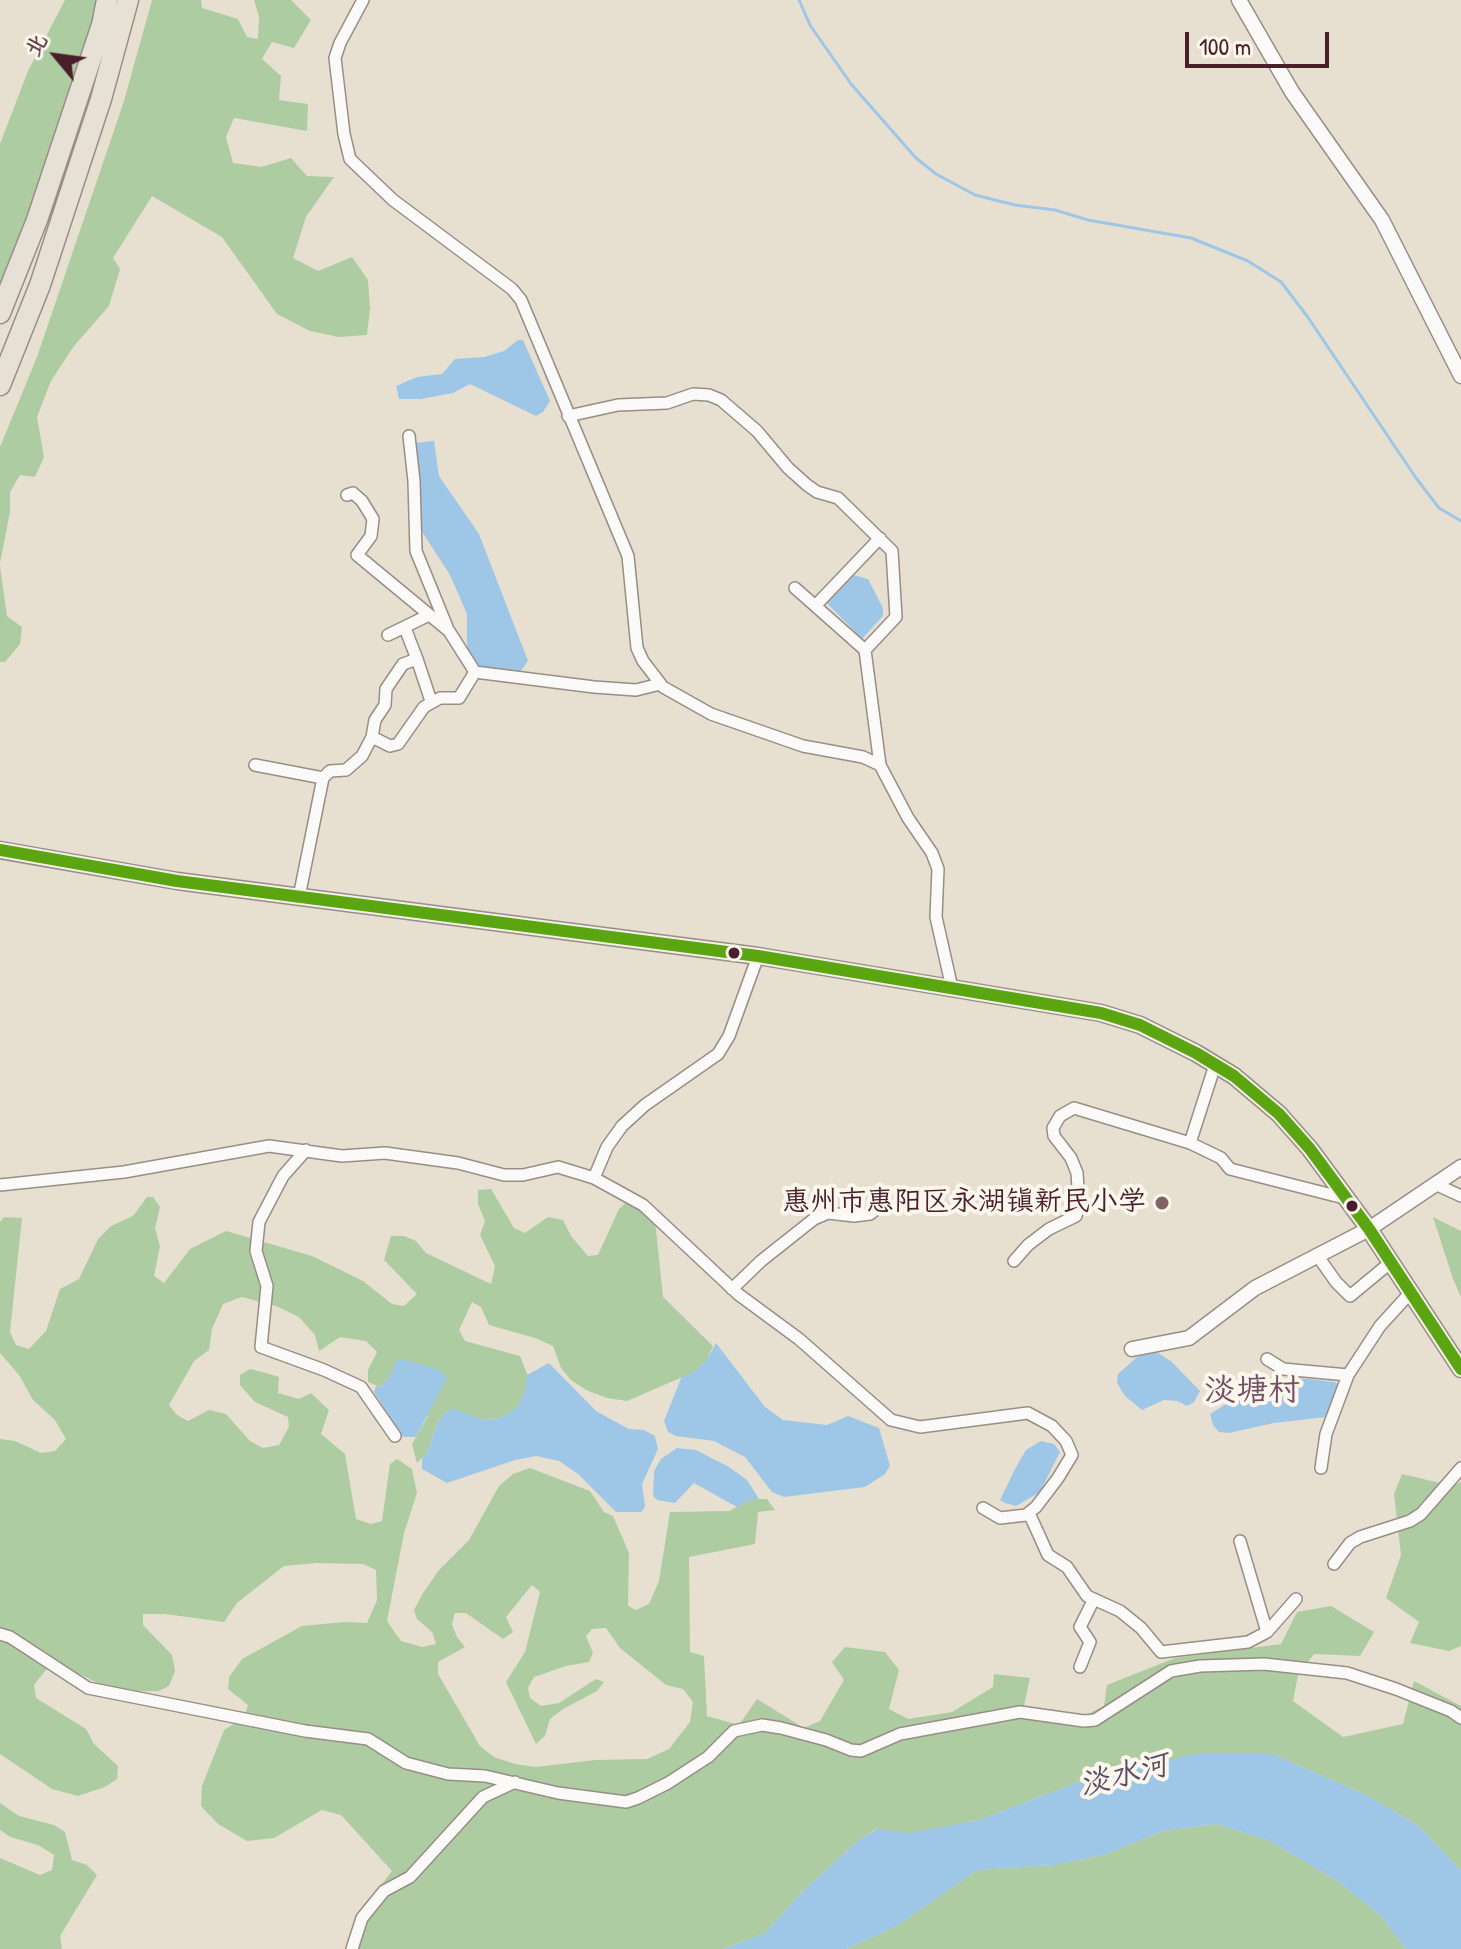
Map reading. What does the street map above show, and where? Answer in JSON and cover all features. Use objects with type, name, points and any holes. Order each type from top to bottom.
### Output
[{"type":"highway","points":[[0,313],[37,220],[102,25],[107,0]]},
{"type":"highway","points":[[0,385],[40,285],[101,99],[128,0]]},
{"type":"main road","points":[[0,850],[177,881],[758,956],[1110,1015],[1151,1030],[1215,1065],[1247,1086],[1279,1114],[1348,1199],[1461,1369]]},
{"type":"street","points":[[363,0],[335,58],[350,159],[393,200],[512,289],[521,300],[628,556],[637,648],[643,661],[660,684],[711,714],[803,746],[863,757],[880,765]]},
{"type":"street","points":[[1239,0],[1292,92],[1382,220],[1461,376]]},
{"type":"street","points":[[568,416],[618,405],[667,403],[693,394],[721,400],[757,431],[807,485],[817,492],[838,498],[892,551],[896,617],[865,650]]},
{"type":"street","points":[[409,436],[416,551],[449,631],[475,672]]},
{"type":"street","points":[[347,495],[353,493],[362,501],[373,519],[371,536],[357,555],[449,631]]},
{"type":"street","points":[[816,605],[880,538]]},
{"type":"street","points":[[795,588],[865,650],[880,765],[908,818],[932,853],[938,869],[936,917],[952,988]]},
{"type":"street","points":[[388,635],[429,615]]},
{"type":"street","points":[[405,628],[431,701]]},
{"type":"street","points":[[299,897],[323,778],[330,771],[346,770],[354,764],[372,737],[375,720],[385,705],[386,689],[403,664],[417,659]]},
{"type":"street","points":[[475,672],[636,690],[660,684]]},
{"type":"street","points":[[372,737],[390,746],[398,744],[431,701],[459,698],[475,672]]},
{"type":"street","points":[[255,765],[323,778]]},
{"type":"street","points":[[594,1178],[607,1147],[622,1126],[645,1105],[718,1054],[729,1036],[758,956]]},
{"type":"street","points":[[1190,1143],[1215,1065]]},
{"type":"street","points":[[1014,1261],[1049,1229],[1076,1216],[1079,1203],[1077,1173],[1071,1158],[1054,1136],[1053,1128],[1060,1116],[1074,1108],[1190,1143],[1221,1158],[1230,1169],[1348,1199]]},
{"type":"street","points":[[0,1185],[124,1172],[269,1146],[342,1156],[385,1153],[458,1163],[504,1175],[523,1175],[558,1167],[594,1178],[643,1205],[732,1289],[824,1360],[891,1420],[920,1427],[1028,1413],[1052,1426],[1066,1441],[1072,1455],[1058,1478],[1029,1513],[1000,1518],[983,1508]]},
{"type":"street","points":[[306,1150],[283,1176],[259,1222],[256,1251],[267,1286],[261,1347],[361,1387],[395,1436]]},
{"type":"street","points":[[1132,1349],[1189,1338],[1255,1288],[1369,1229],[1461,1167]]},
{"type":"street","points":[[1435,1184],[1461,1196]]},
{"type":"street","points":[[732,1289],[761,1261],[814,1219],[828,1213],[870,1214],[876,1209]]},
{"type":"street","points":[[1317,1255],[1350,1296],[1391,1262]]},
{"type":"street","points":[[1321,1468],[1326,1434],[1348,1375],[1380,1326],[1411,1292]]},
{"type":"street","points":[[1267,1359],[1283,1369],[1348,1375]]},
{"type":"street","points":[[1334,1564],[1350,1543],[1360,1537],[1410,1521],[1421,1514],[1461,1468]]},
{"type":"street","points":[[1029,1513],[1048,1555],[1067,1567],[1082,1590],[1120,1611],[1141,1628],[1161,1652],[1248,1642],[1267,1632],[1296,1599]]},
{"type":"street","points":[[1240,1541],[1267,1632]]},
{"type":"street","points":[[1080,1667],[1090,1642],[1080,1627],[1094,1599]]},
{"type":"street","points":[[0,1634],[10,1637],[88,1688],[305,1731],[368,1739],[406,1763],[448,1774],[515,1781],[558,1793],[626,1802],[668,1783],[708,1757],[734,1731],[762,1725],[861,1751],[900,1734],[1020,1712],[1095,1720],[1171,1671],[1200,1666],[1264,1664],[1347,1673],[1396,1689],[1461,1718]]},
{"type":"street","points":[[352,1949],[362,1918],[384,1891],[410,1877],[483,1797],[515,1781]]},
{"type":"green space","points":[[65,0],[99,0],[30,224],[0,293],[0,144],[28,71]]},
{"type":"green space","points":[[152,0],[201,0],[202,8],[238,19],[247,37],[258,39],[259,17],[254,0],[291,0],[311,20],[294,48],[272,42],[262,59],[281,76],[279,100],[308,104],[307,131],[234,118],[226,137],[233,163],[261,167],[291,158],[307,176],[334,177],[306,217],[293,258],[318,271],[352,257],[368,280],[370,308],[367,335],[339,337],[310,331],[277,314],[222,237],[152,196],[113,258],[120,269],[109,306],[74,346],[51,381],[37,417],[44,457],[35,477],[20,475],[10,492],[10,512],[0,563],[0,447],[37,357],[124,101]]},
{"type":"green space","points":[[0,566],[7,616],[22,627],[20,644],[5,662],[0,662]]},
{"type":"green space","points":[[491,1189],[514,1228],[525,1233],[548,1217],[563,1220],[571,1236],[588,1256],[598,1255],[619,1209],[635,1194],[654,1211],[663,1297],[713,1346],[707,1360],[694,1372],[627,1401],[607,1398],[571,1380],[561,1368],[553,1346],[489,1325],[481,1307],[472,1302],[459,1330],[465,1341],[520,1356],[529,1379],[526,1389],[517,1408],[499,1419],[483,1420],[450,1409],[439,1420],[427,1453],[417,1463],[412,1444],[428,1416],[395,1362],[391,1375],[380,1387],[368,1382],[368,1370],[377,1352],[366,1341],[340,1337],[319,1351],[315,1335],[299,1317],[276,1306],[242,1297],[223,1304],[212,1329],[209,1350],[194,1361],[169,1405],[177,1415],[188,1421],[209,1410],[226,1414],[250,1441],[263,1448],[279,1445],[289,1427],[288,1417],[255,1402],[240,1385],[240,1375],[250,1369],[279,1377],[278,1393],[299,1399],[311,1393],[329,1410],[321,1434],[345,1454],[356,1519],[371,1524],[382,1521],[390,1464],[397,1459],[412,1469],[417,1493],[404,1533],[387,1621],[401,1641],[422,1647],[436,1644],[432,1632],[417,1619],[414,1610],[423,1593],[439,1570],[469,1540],[499,1486],[513,1474],[530,1468],[590,1491],[604,1512],[613,1516],[629,1553],[628,1606],[636,1610],[649,1604],[659,1581],[670,1512],[729,1511],[752,1499],[767,1499],[775,1510],[758,1512],[755,1544],[689,1557],[690,1652],[704,1656],[707,1716],[739,1725],[757,1699],[804,1728],[820,1721],[844,1680],[832,1662],[845,1647],[885,1652],[899,1670],[889,1709],[908,1719],[952,1712],[993,1687],[994,1674],[1030,1678],[1024,1706],[1080,1718],[1104,1706],[1107,1685],[1175,1658],[1281,1644],[1297,1612],[1331,1606],[1374,1632],[1360,1656],[1314,1654],[1298,1675],[1293,1701],[1343,1737],[1403,1724],[1414,1681],[1461,1706],[1461,1871],[1419,1826],[1368,1796],[1273,1754],[1089,1778],[979,1820],[908,1834],[876,1829],[859,1840],[802,1892],[765,1933],[723,1949],[353,1949],[363,1909],[392,1871],[341,1815],[322,1810],[274,1838],[247,1841],[218,1824],[201,1806],[202,1786],[224,1730],[244,1718],[248,1705],[228,1689],[229,1677],[242,1659],[302,1626],[367,1623],[377,1600],[376,1570],[363,1564],[284,1566],[237,1603],[224,1622],[143,1614],[143,1625],[172,1655],[175,1671],[169,1686],[159,1691],[116,1692],[71,1670],[48,1667],[34,1685],[36,1698],[86,1729],[94,1744],[118,1766],[117,1779],[105,1787],[78,1796],[52,1789],[0,1754],[0,1439],[15,1441],[41,1453],[55,1451],[66,1439],[55,1420],[33,1400],[19,1375],[0,1353],[0,1222],[4,1217],[22,1218],[10,1332],[16,1345],[29,1349],[46,1331],[60,1289],[79,1279],[98,1239],[111,1226],[133,1216],[147,1197],[153,1197],[160,1207],[155,1228],[160,1246],[154,1276],[164,1283],[190,1249],[226,1231],[312,1256],[363,1281],[392,1304],[404,1306],[417,1294],[384,1260],[391,1236],[404,1236],[416,1241],[426,1253],[491,1284],[495,1266],[480,1235],[485,1221],[478,1204],[478,1190]],"holes":[[[532,1585],[540,1592],[525,1652],[506,1682],[536,1744],[545,1736],[550,1719],[597,1691],[604,1682],[596,1679],[559,1703],[541,1706],[530,1698],[528,1688],[534,1677],[589,1662],[593,1653],[586,1636],[592,1629],[606,1628],[620,1648],[666,1685],[683,1689],[693,1702],[690,1722],[669,1749],[647,1759],[595,1760],[536,1767],[494,1757],[480,1746],[438,1674],[438,1662],[465,1647],[452,1624],[455,1613],[466,1613],[503,1639],[513,1632],[506,1617]]]},
{"type":"green space","points":[[1433,1217],[1461,1231],[1461,1297],[1453,1279]]},
{"type":"green space","points":[[1402,1474],[1453,1486],[1461,1482],[1461,1646],[1449,1651],[1410,1643],[1419,1622],[1386,1598],[1401,1555],[1394,1494]]},
{"type":"green space","points":[[0,1803],[19,1816],[54,1825],[65,1832],[72,1860],[87,1865],[97,1875],[60,1936],[62,1949],[0,1949],[0,1858],[40,1875],[52,1870],[54,1855],[0,1830]]},
{"type":"green space","points":[[1217,1824],[1270,1841],[1340,1883],[1381,1916],[1406,1949],[846,1949],[897,1926],[977,1870],[1055,1865],[1107,1854],[1163,1831]]},
{"type":"water","points":[[518,340],[523,340],[550,401],[536,416],[470,384],[453,393],[421,399],[399,399],[396,386],[417,377],[442,374],[455,359],[484,357],[504,351]]},
{"type":"water","points":[[434,441],[439,476],[479,534],[528,661],[519,673],[485,671],[474,664],[467,654],[467,614],[450,575],[419,527],[414,443]]},
{"type":"water","points":[[850,574],[868,579],[883,608],[883,616],[862,639],[826,602]]},
{"type":"water","points":[[716,1343],[765,1407],[783,1420],[827,1425],[848,1416],[879,1428],[890,1466],[885,1474],[865,1487],[784,1497],[772,1492],[745,1457],[714,1441],[668,1432],[664,1421],[682,1376],[694,1372],[707,1360]]},
{"type":"water","points":[[1155,1351],[1172,1362],[1200,1391],[1194,1402],[1187,1406],[1164,1400],[1142,1410],[1125,1396],[1117,1383],[1118,1374],[1137,1357]]},
{"type":"water","points":[[402,1359],[437,1369],[447,1377],[416,1437],[403,1437],[374,1392],[376,1386],[380,1387],[391,1375],[395,1362]]},
{"type":"water","points":[[549,1363],[596,1411],[629,1429],[644,1430],[655,1436],[658,1449],[642,1484],[645,1507],[641,1512],[616,1512],[578,1474],[559,1461],[536,1456],[447,1483],[422,1469],[422,1458],[427,1453],[439,1420],[451,1408],[483,1420],[499,1419],[517,1408],[526,1389],[527,1375]]},
{"type":"water","points":[[1299,1378],[1339,1385],[1326,1417],[1274,1423],[1229,1433],[1219,1432],[1213,1425],[1210,1414],[1234,1399],[1260,1387]]},
{"type":"water","points":[[1041,1441],[1054,1444],[1060,1452],[1040,1492],[1016,1506],[1000,1500],[1026,1450]]},
{"type":"water","points":[[677,1448],[696,1450],[729,1467],[747,1480],[759,1499],[737,1507],[694,1483],[675,1503],[657,1500],[653,1496],[654,1471],[661,1459]]},
{"type":"water","name":"淡水河","points":[[1195,1754],[1273,1754],[1368,1796],[1419,1826],[1461,1871],[1461,1949],[1406,1949],[1381,1916],[1340,1883],[1270,1841],[1217,1824],[1163,1831],[1107,1854],[1055,1865],[977,1870],[897,1926],[846,1949],[723,1949],[765,1933],[802,1892],[859,1840],[877,1829],[908,1833],[979,1820],[1089,1778]]},
{"type":"waterway","points":[[799,0],[810,25],[851,84],[916,158],[936,174],[975,195],[1015,205],[1055,210],[1088,220],[1191,238],[1248,261],[1281,282],[1416,478],[1439,508],[1461,521]]},
{"type":"transit line","points":[[0,850],[177,881],[758,956],[1101,1013],[1140,1025],[1234,1076],[1279,1114],[1310,1149],[1369,1229],[1461,1369]]},
{"type":"place","name":"惠州市惠阳区永湖镇新民小学","points":[[1162,1203]]},
{"type":"district","name":"淡塘村","points":[[1252,1391]]}]
